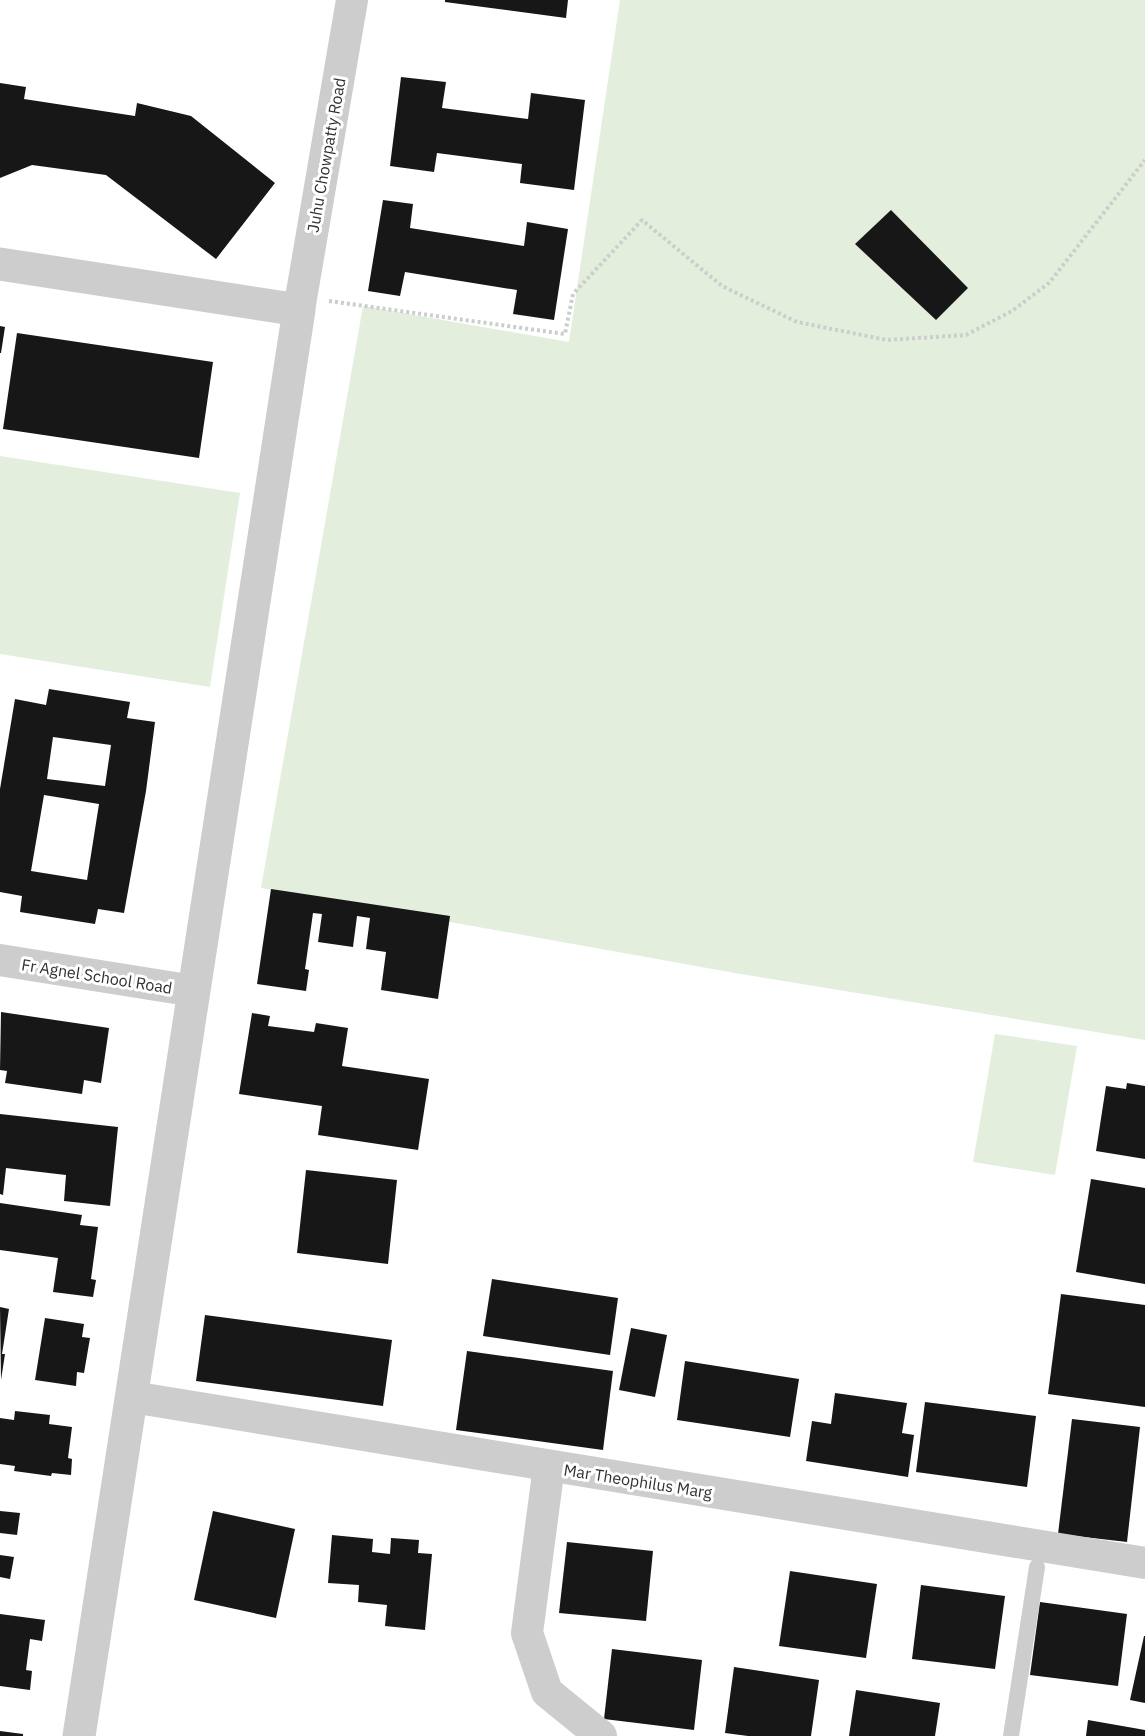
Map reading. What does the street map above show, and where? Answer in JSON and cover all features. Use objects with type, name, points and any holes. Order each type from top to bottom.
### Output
[{"type":"street","name":"Juhu Chowpatty Road","points":[[301,304],[352,0]]},
{"type":"street","points":[[0,264],[301,304],[79,1736]]},
{"type":"street","name":"Fr Agnel School Road","points":[[0,960],[195,991]]},
{"type":"street","name":"Mar Theophilus Marg","points":[[132,1398],[1145,1563]]},
{"type":"street","points":[[549,1466],[527,1634],[547,1692],[601,1736]]},
{"type":"lane","points":[[1011,1736],[1037,1567]]},
{"type":"path","points":[[301,304],[565,334],[573,294],[642,220],[722,286],[797,322],[887,340],[966,335],[1012,311],[1049,283],[1145,160]]},
{"type":"green space","points":[[620,0],[1145,0],[1145,1040],[735,973],[261,888],[363,306],[569,342]]},
{"type":"green space","points":[[0,456],[240,493],[210,687],[0,654]]},
{"type":"green space","points":[[995,1034],[1077,1046],[1055,1175],[973,1162]]},
{"type":"building","points":[[445,0],[568,0],[566,18],[445,2]]},
{"type":"building","points":[[401,77],[446,82],[442,108],[528,119],[531,93],[585,100],[574,190],[520,183],[522,164],[437,153],[434,172],[390,166]]},
{"type":"building","points":[[0,83],[26,87],[24,99],[135,116],[137,103],[191,116],[275,183],[216,259],[106,175],[32,165],[0,178]]},
{"type":"building","points":[[383,200],[413,204],[410,228],[524,246],[527,222],[568,229],[554,320],[513,314],[517,290],[405,272],[400,296],[368,291]]},
{"type":"building","points":[[891,210],[968,288],[936,320],[855,244]]},
{"type":"building","points":[[0,326],[5,327],[1,353],[0,353]]},
{"type":"building","points":[[17,333],[213,362],[199,458],[3,429]]},
{"type":"building","points":[[49,689],[130,702],[127,718],[155,722],[146,791],[124,913],[98,909],[95,924],[20,912],[22,896],[0,892],[0,789],[15,699],[46,705]],"holes":[[[53,737],[111,745],[105,786],[47,779]],[[44,795],[99,804],[87,880],[31,871]]]},
{"type":"building","points":[[271,889],[450,916],[438,999],[381,990],[386,952],[366,949],[370,918],[357,916],[353,947],[318,942],[322,914],[313,913],[305,969],[309,970],[306,991],[257,984]]},
{"type":"building","points":[[1,1012],[109,1028],[101,1083],[84,1080],[82,1094],[5,1083],[7,1071],[0,1070]]},
{"type":"building","points":[[252,1013],[270,1016],[268,1026],[314,1032],[316,1023],[348,1028],[342,1066],[429,1079],[418,1150],[318,1135],[322,1106],[239,1094]]},
{"type":"building","points":[[1127,1083],[1145,1086],[1145,1159],[1096,1151],[1106,1086],[1126,1089]]},
{"type":"building","points":[[0,1114],[118,1127],[110,1206],[64,1201],[66,1175],[6,1168],[3,1195],[0,1194]]},
{"type":"building","points":[[306,1170],[397,1180],[388,1264],[297,1253]]},
{"type":"building","points":[[1091,1179],[1145,1188],[1145,1284],[1076,1272]]},
{"type":"building","points":[[0,1203],[82,1215],[80,1225],[98,1227],[91,1279],[96,1280],[93,1297],[53,1292],[58,1258],[0,1250]]},
{"type":"building","points":[[492,1279],[618,1298],[610,1355],[483,1336]]},
{"type":"building","points":[[1061,1294],[1145,1305],[1145,1407],[1048,1394]]},
{"type":"building","points":[[0,1307],[9,1309],[2,1354],[5,1354],[1,1380]]},
{"type":"building","points":[[205,1315],[392,1340],[383,1406],[196,1381]]},
{"type":"building","points":[[45,1318],[84,1324],[82,1337],[90,1338],[84,1373],[77,1372],[76,1386],[35,1380]]},
{"type":"building","points":[[631,1328],[667,1335],[655,1397],[619,1390]]},
{"type":"building","points":[[467,1351],[613,1371],[603,1450],[456,1430]]},
{"type":"building","points":[[685,1361],[799,1379],[790,1437],[677,1420]]},
{"type":"building","points":[[835,1393],[907,1403],[902,1433],[914,1435],[908,1477],[806,1461],[812,1421],[831,1424]]},
{"type":"building","points":[[925,1402],[1036,1416],[1027,1487],[916,1472]]},
{"type":"building","points":[[15,1411],[50,1415],[49,1424],[72,1427],[68,1458],[72,1459],[71,1475],[52,1473],[51,1476],[14,1471],[15,1466],[0,1464],[0,1418],[14,1420]]},
{"type":"building","points":[[1072,1419],[1140,1427],[1127,1542],[1058,1534]]},
{"type":"building","points":[[0,1511],[20,1513],[17,1535],[0,1533]]},
{"type":"building","points":[[213,1511],[295,1529],[276,1618],[194,1600]]},
{"type":"building","points":[[332,1535],[373,1539],[372,1552],[390,1554],[391,1538],[419,1540],[418,1553],[432,1554],[425,1630],[385,1626],[387,1605],[358,1602],[359,1585],[328,1583]]},
{"type":"building","points":[[567,1542],[653,1551],[646,1621],[559,1613]]},
{"type":"building","points":[[0,1555],[14,1557],[10,1579],[0,1577]]},
{"type":"building","points":[[790,1571],[877,1584],[866,1658],[779,1646]]},
{"type":"building","points":[[921,1585],[1005,1596],[995,1669],[912,1659]]},
{"type":"building","points":[[1040,1602],[1127,1614],[1118,1686],[1030,1675]]},
{"type":"building","points":[[0,1614],[45,1620],[42,1641],[30,1639],[26,1670],[32,1671],[30,1690],[0,1686]]},
{"type":"building","points":[[1145,1636],[1145,1703],[1130,1700]]},
{"type":"building","points":[[612,1649],[702,1660],[694,1730],[604,1719]]},
{"type":"building","points":[[734,1667],[819,1680],[811,1736],[748,1736],[725,1733]]},
{"type":"building","points":[[856,1690],[940,1703],[935,1736],[849,1736]]},
{"type":"building","points":[[1088,1720],[1145,1730],[1145,1736],[1086,1736]]},
{"type":"building","points":[[0,1731],[23,1734],[23,1736],[0,1736]]}]
